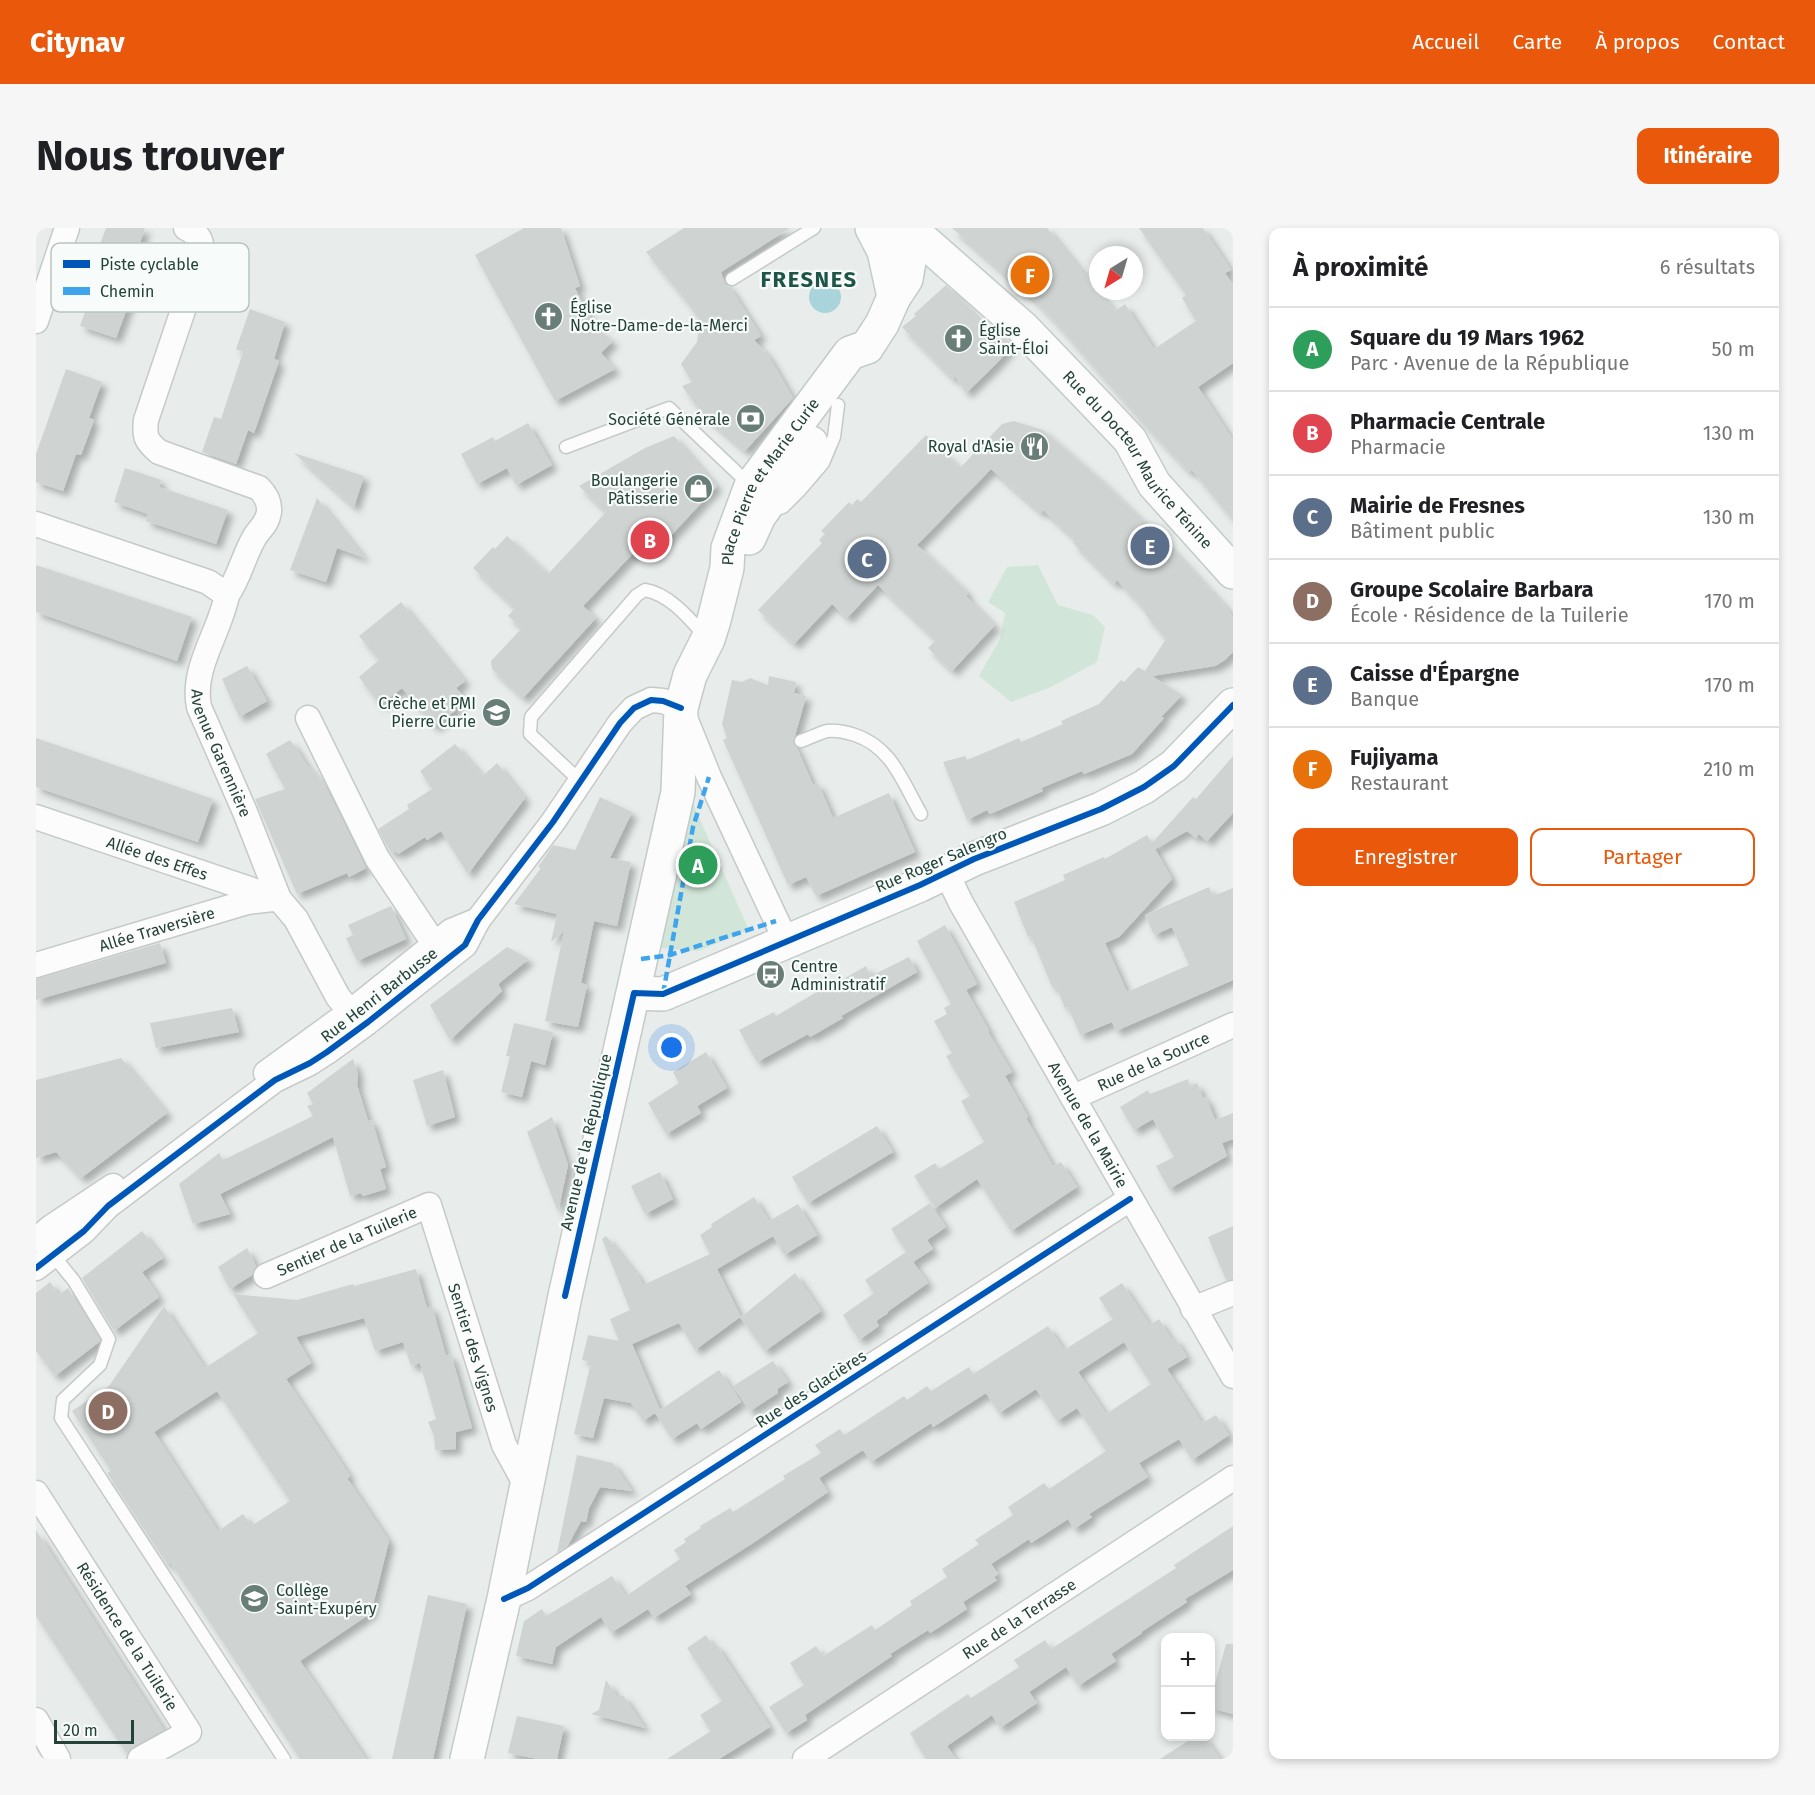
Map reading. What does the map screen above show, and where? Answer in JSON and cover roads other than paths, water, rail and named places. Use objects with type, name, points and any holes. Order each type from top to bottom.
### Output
[{"type":"street","points":[[62,243],[67,228]]},
{"type":"street","name":"Avenue Garennière","points":[[186,228],[195,232],[201,243]]},
{"type":"street","points":[[755,501],[838,405],[868,365],[867,347],[882,324],[902,256],[884,252],[872,228]]},
{"type":"street","name":"Rue du Docteur Maurice Ténine","points":[[902,256],[944,258],[1023,328],[1130,440],[1154,484],[1233,572]]},
{"type":"street","points":[[36,321],[51,276]]},
{"type":"street","name":"Avenue Garennière","points":[[182,312],[146,420],[144,432],[148,443],[159,453],[259,488],[265,494],[269,512],[264,528],[254,538],[235,583],[227,595],[224,612],[207,653],[198,683],[197,694],[200,707],[279,899],[296,920],[338,997],[356,1019]]},
{"type":"street","name":"Place Pierre et Marie Curie","points":[[681,708],[690,675],[708,639],[727,568],[748,540],[755,501],[850,353],[867,347]]},
{"type":"street","points":[[36,524],[208,582],[227,595]]},
{"type":"street","name":"Rue Henri Barbusse","points":[[42,1254],[50,1228],[465,945],[478,920],[553,822],[620,723],[634,708],[644,702],[657,700],[681,708]]},
{"type":"street","name":"Rue Roger Salengro","points":[[634,993],[663,994],[974,859],[1101,808],[1144,787],[1174,766],[1233,705]]},
{"type":"street","points":[[681,708],[717,796],[786,941]]},
{"type":"street","name":"Avenue de la République","points":[[467,1759],[504,1599],[565,1296],[678,792],[681,708]]},
{"type":"street","name":"Rue Henri Barbusse","points":[[308,718],[377,858],[435,945]]},
{"type":"street","name":"Allée des Effes","points":[[36,817],[279,899]]},
{"type":"street","name":"Avenue de la Mairie","points":[[946,872],[961,903],[1233,1376]]},
{"type":"street","name":"Allée Traversière","points":[[36,965],[247,902],[279,899]]},
{"type":"street","name":"Rue Henri Barbusse","points":[[356,1019],[450,931],[478,920]]},
{"type":"street","name":"Rue de la Source","points":[[1074,1098],[1233,1025]]},
{"type":"street","name":"Rue des Glacières","points":[[504,1599],[528,1588],[1130,1199]]},
{"type":"street","name":"Sentier des Vignes","points":[[429,1205],[504,1445],[526,1485]]},
{"type":"street","name":"Sentier de la Tuilerie","points":[[266,1276],[429,1205]]},
{"type":"street","points":[[1193,1309],[1233,1293]]},
{"type":"street","name":"Rue de la Terrasse","points":[[805,1759],[1233,1478]]},
{"type":"street","name":"Résidence de la Tuilerie","points":[[36,1493],[189,1732],[140,1759]]},
{"type":"street","points":[[36,1720],[58,1759]]},
{"type":"lane","points":[[732,279],[814,228]]},
{"type":"lane","points":[[566,447],[669,408],[755,501]]},
{"type":"lane","points":[[580,780],[530,734],[531,717],[637,595],[645,590],[657,592],[686,616],[708,639]]},
{"type":"lane","points":[[801,741],[826,731],[845,731],[874,743],[894,766],[921,814]]},
{"type":"lane","points":[[42,1254],[74,1281],[108,1339],[100,1365],[63,1400],[61,1418],[284,1759]]},
{"type":"water","points":[[825,281],[836,286],[841,297],[836,308],[825,313],[814,308],[809,297],[814,286]]},
{"type":"place","name":"Fujiyama","points":[[1030,275]]},
{"type":"place","name":"Église Notre-Dame-de-la-Merci","points":[[549,316]]},
{"type":"place","name":"Église Saint-Éloi","points":[[958,339]]},
{"type":"place","name":"Société Générale","points":[[751,419]]},
{"type":"place","name":"Royal d'Asie","points":[[1035,446]]},
{"type":"place","name":"Boulangerie Pâtisserie","points":[[699,489]]},
{"type":"place","name":"Pharmacie Centrale","points":[[650,540]]},
{"type":"place","name":"Caisse d'Épargne","points":[[1150,546]]},
{"type":"place","name":"Mairie de Fresnes","points":[[867,559]]},
{"type":"place","name":"Crèche et PMI Pierre Curie","points":[[497,712]]},
{"type":"place","name":"Square du 19 Mars 1962","points":[[698,865]]},
{"type":"place","name":"Centre Administratif","points":[[770,975]]},
{"type":"place","name":"Groupe Scolaire Barbara","points":[[108,1411]]},
{"type":"place","name":"Collège Saint-Exupéry","points":[[255,1599]]},
{"type":"district","name":"FRESNES","points":[[809,279]]}]
